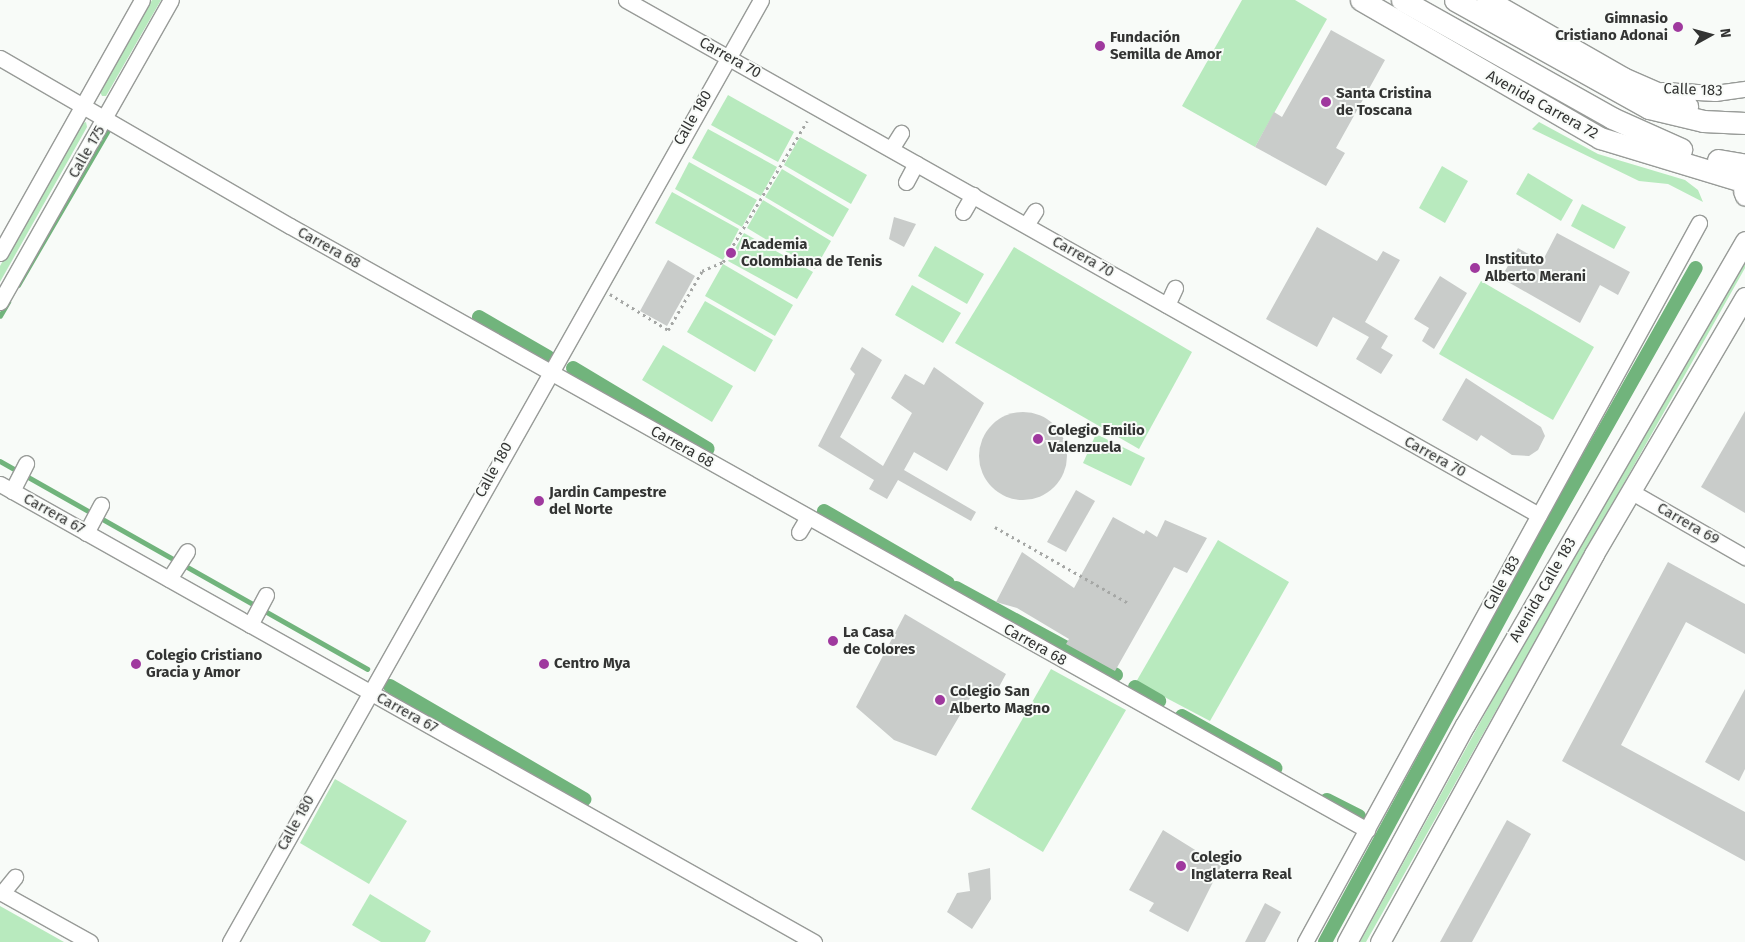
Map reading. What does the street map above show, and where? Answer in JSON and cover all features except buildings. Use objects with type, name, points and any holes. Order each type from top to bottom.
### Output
[{"type":"highway","name":"Avenida Carrera 72","points":[[1361,0],[1600,138],[1742,183]]},
{"type":"highway","name":"Avenida Carrera 72","points":[[1402,0],[1654,140],[1718,160],[1742,183]]},
{"type":"highway","points":[[1455,0],[1649,108],[1704,121],[1745,122]]},
{"type":"highway","points":[[1487,0],[1642,87],[1699,110],[1745,122]]},
{"type":"main road","name":"Avenida Calle 183","points":[[1347,942],[1465,725],[1745,240]]},
{"type":"main road","name":"Avenida Calle 183","points":[[1380,942],[1630,491],[1745,297]]},
{"type":"street","name":"Calle 175","points":[[0,253],[142,0]]},
{"type":"street","name":"Calle 175","points":[[4,306],[45,236],[171,0]]},
{"type":"street","name":"Carrera 70","points":[[626,0],[1539,515]]},
{"type":"street","name":"Calle 180","points":[[230,942],[369,692],[421,585],[549,372],[761,0]]},
{"type":"street","name":"Carrera 68","points":[[0,58],[549,372],[626,423],[808,517],[1366,830]]},
{"type":"street","name":"Calle 183","points":[[1642,87],[1697,93],[1745,89]]},
{"type":"street","points":[[891,149],[901,133]]},
{"type":"street","points":[[906,182],[916,163]]},
{"type":"street","points":[[963,212],[973,195]]},
{"type":"street","points":[[1026,225],[1034,211]]},
{"type":"street","name":"Calle 183","points":[[1305,942],[1699,223]]},
{"type":"street","points":[[1167,305],[1175,288]]},
{"type":"street","points":[[6,487],[26,463]]},
{"type":"street","name":"Carrera 67","points":[[6,487],[169,579],[251,622],[369,692],[814,942]]},
{"type":"street","name":"Carrera 69","points":[[1630,491],[1745,557]]},
{"type":"street","points":[[86,533],[101,505]]},
{"type":"street","points":[[799,532],[808,517]]},
{"type":"street","points":[[169,579],[187,552]]},
{"type":"street","points":[[251,622],[266,595]]},
{"type":"street","points":[[15,877],[1,892],[90,942]]},
{"type":"path","points":[[599,285],[668,330],[702,271],[723,262],[807,121]]},
{"type":"path","points":[[995,527],[1130,604]]},
{"type":"green space","points":[[152,0],[161,0],[106,96],[102,96],[100,92]]},
{"type":"green space","points":[[1242,0],[1295,0],[1327,19],[1255,147],[1182,106]]},
{"type":"green space","points":[[728,95],[794,132],[778,162],[711,125]]},
{"type":"green space","points":[[86,122],[87,127],[0,282],[0,266],[80,124]]},
{"type":"green space","points":[[1539,122],[1598,154],[1685,180],[1698,190],[1703,202],[1668,184],[1639,181],[1532,129]]},
{"type":"green space","points":[[708,129],[777,167],[761,196],[692,158]]},
{"type":"green space","points":[[800,137],[867,175],[851,204],[784,165]]},
{"type":"green space","points":[[689,162],[757,200],[742,227],[675,189]]},
{"type":"green space","points":[[1442,166],[1468,181],[1445,223],[1419,208]]},
{"type":"green space","points":[[782,169],[849,209],[833,237],[765,197]]},
{"type":"green space","points":[[1528,173],[1573,200],[1561,221],[1516,194]]},
{"type":"green space","points":[[672,192],[739,229],[723,260],[655,223]]},
{"type":"green space","points":[[763,200],[831,241],[815,269],[747,228]]},
{"type":"green space","points":[[1582,204],[1626,227],[1614,249],[1571,226]]},
{"type":"green space","points":[[744,233],[813,272],[797,299],[728,261]]},
{"type":"green space","points":[[935,246],[984,274],[967,304],[918,276]]},
{"type":"green space","points":[[1014,247],[1192,352],[1139,449],[955,343]]},
{"type":"green space","points":[[1745,257],[1745,268],[1366,942],[1360,942],[1545,604]]},
{"type":"green space","points":[[723,264],[793,305],[775,336],[705,296]]},
{"type":"green space","points":[[1481,281],[1594,347],[1553,420],[1439,354]]},
{"type":"green space","points":[[912,285],[961,313],[943,343],[895,315]]},
{"type":"green space","points":[[705,301],[773,340],[755,372],[687,332]]},
{"type":"green space","points":[[663,345],[733,386],[712,422],[642,380]]},
{"type":"green space","points":[[1096,434],[1145,458],[1131,486],[1083,463]]},
{"type":"green space","points":[[1218,540],[1289,582],[1210,721],[1136,682]]},
{"type":"green space","points":[[1051,669],[1126,710],[1043,852],[971,809]]},
{"type":"green space","points":[[335,779],[407,821],[369,884],[300,843]]},
{"type":"green space","points":[[370,894],[431,931],[425,942],[381,942],[352,925]]},
{"type":"green space","points":[[0,906],[64,942],[0,942]]},
{"type":"waterway","points":[[18,285],[107,132]]},
{"type":"waterway","points":[[1325,942],[1543,539],[1696,268]]},
{"type":"waterway","points":[[0,316],[8,302]]},
{"type":"waterway","points":[[479,317],[548,357]]},
{"type":"waterway","points":[[573,368],[708,449]]},
{"type":"waterway","points":[[0,461],[367,669]]},
{"type":"waterway","points":[[824,511],[948,583]]},
{"type":"waterway","points":[[956,588],[1116,675]]},
{"type":"waterway","points":[[390,686],[584,799]]},
{"type":"waterway","points":[[1135,687],[1159,701]]},
{"type":"waterway","points":[[1182,716],[1275,768]]},
{"type":"waterway","points":[[1327,800],[1359,816]]},
{"type":"place","name":"Gimnasio Cristiano Adonai","points":[[1678,27]]},
{"type":"place","name":"Fundación Semilla de Amor","points":[[1100,46]]},
{"type":"place","name":"Santa Cristina de Toscana","points":[[1326,102]]},
{"type":"place","name":"Academia Colombiana de Tenis","points":[[731,253]]},
{"type":"place","name":"Instituto Alberto Merani","points":[[1475,268]]},
{"type":"place","name":"Colegio Emilio Valenzuela","points":[[1038,439]]},
{"type":"place","name":"Jardin Campestre del Norte","points":[[539,501]]},
{"type":"place","name":"La Casa de Colores","points":[[833,641]]},
{"type":"place","name":"Colegio Cristiano Gracia y Amor","points":[[136,664]]},
{"type":"place","name":"Centro Mya","points":[[544,664]]},
{"type":"place","name":"Colegio San Alberto Magno","points":[[940,700]]},
{"type":"place","name":"Colegio Inglaterra Real","points":[[1181,866]]}]
